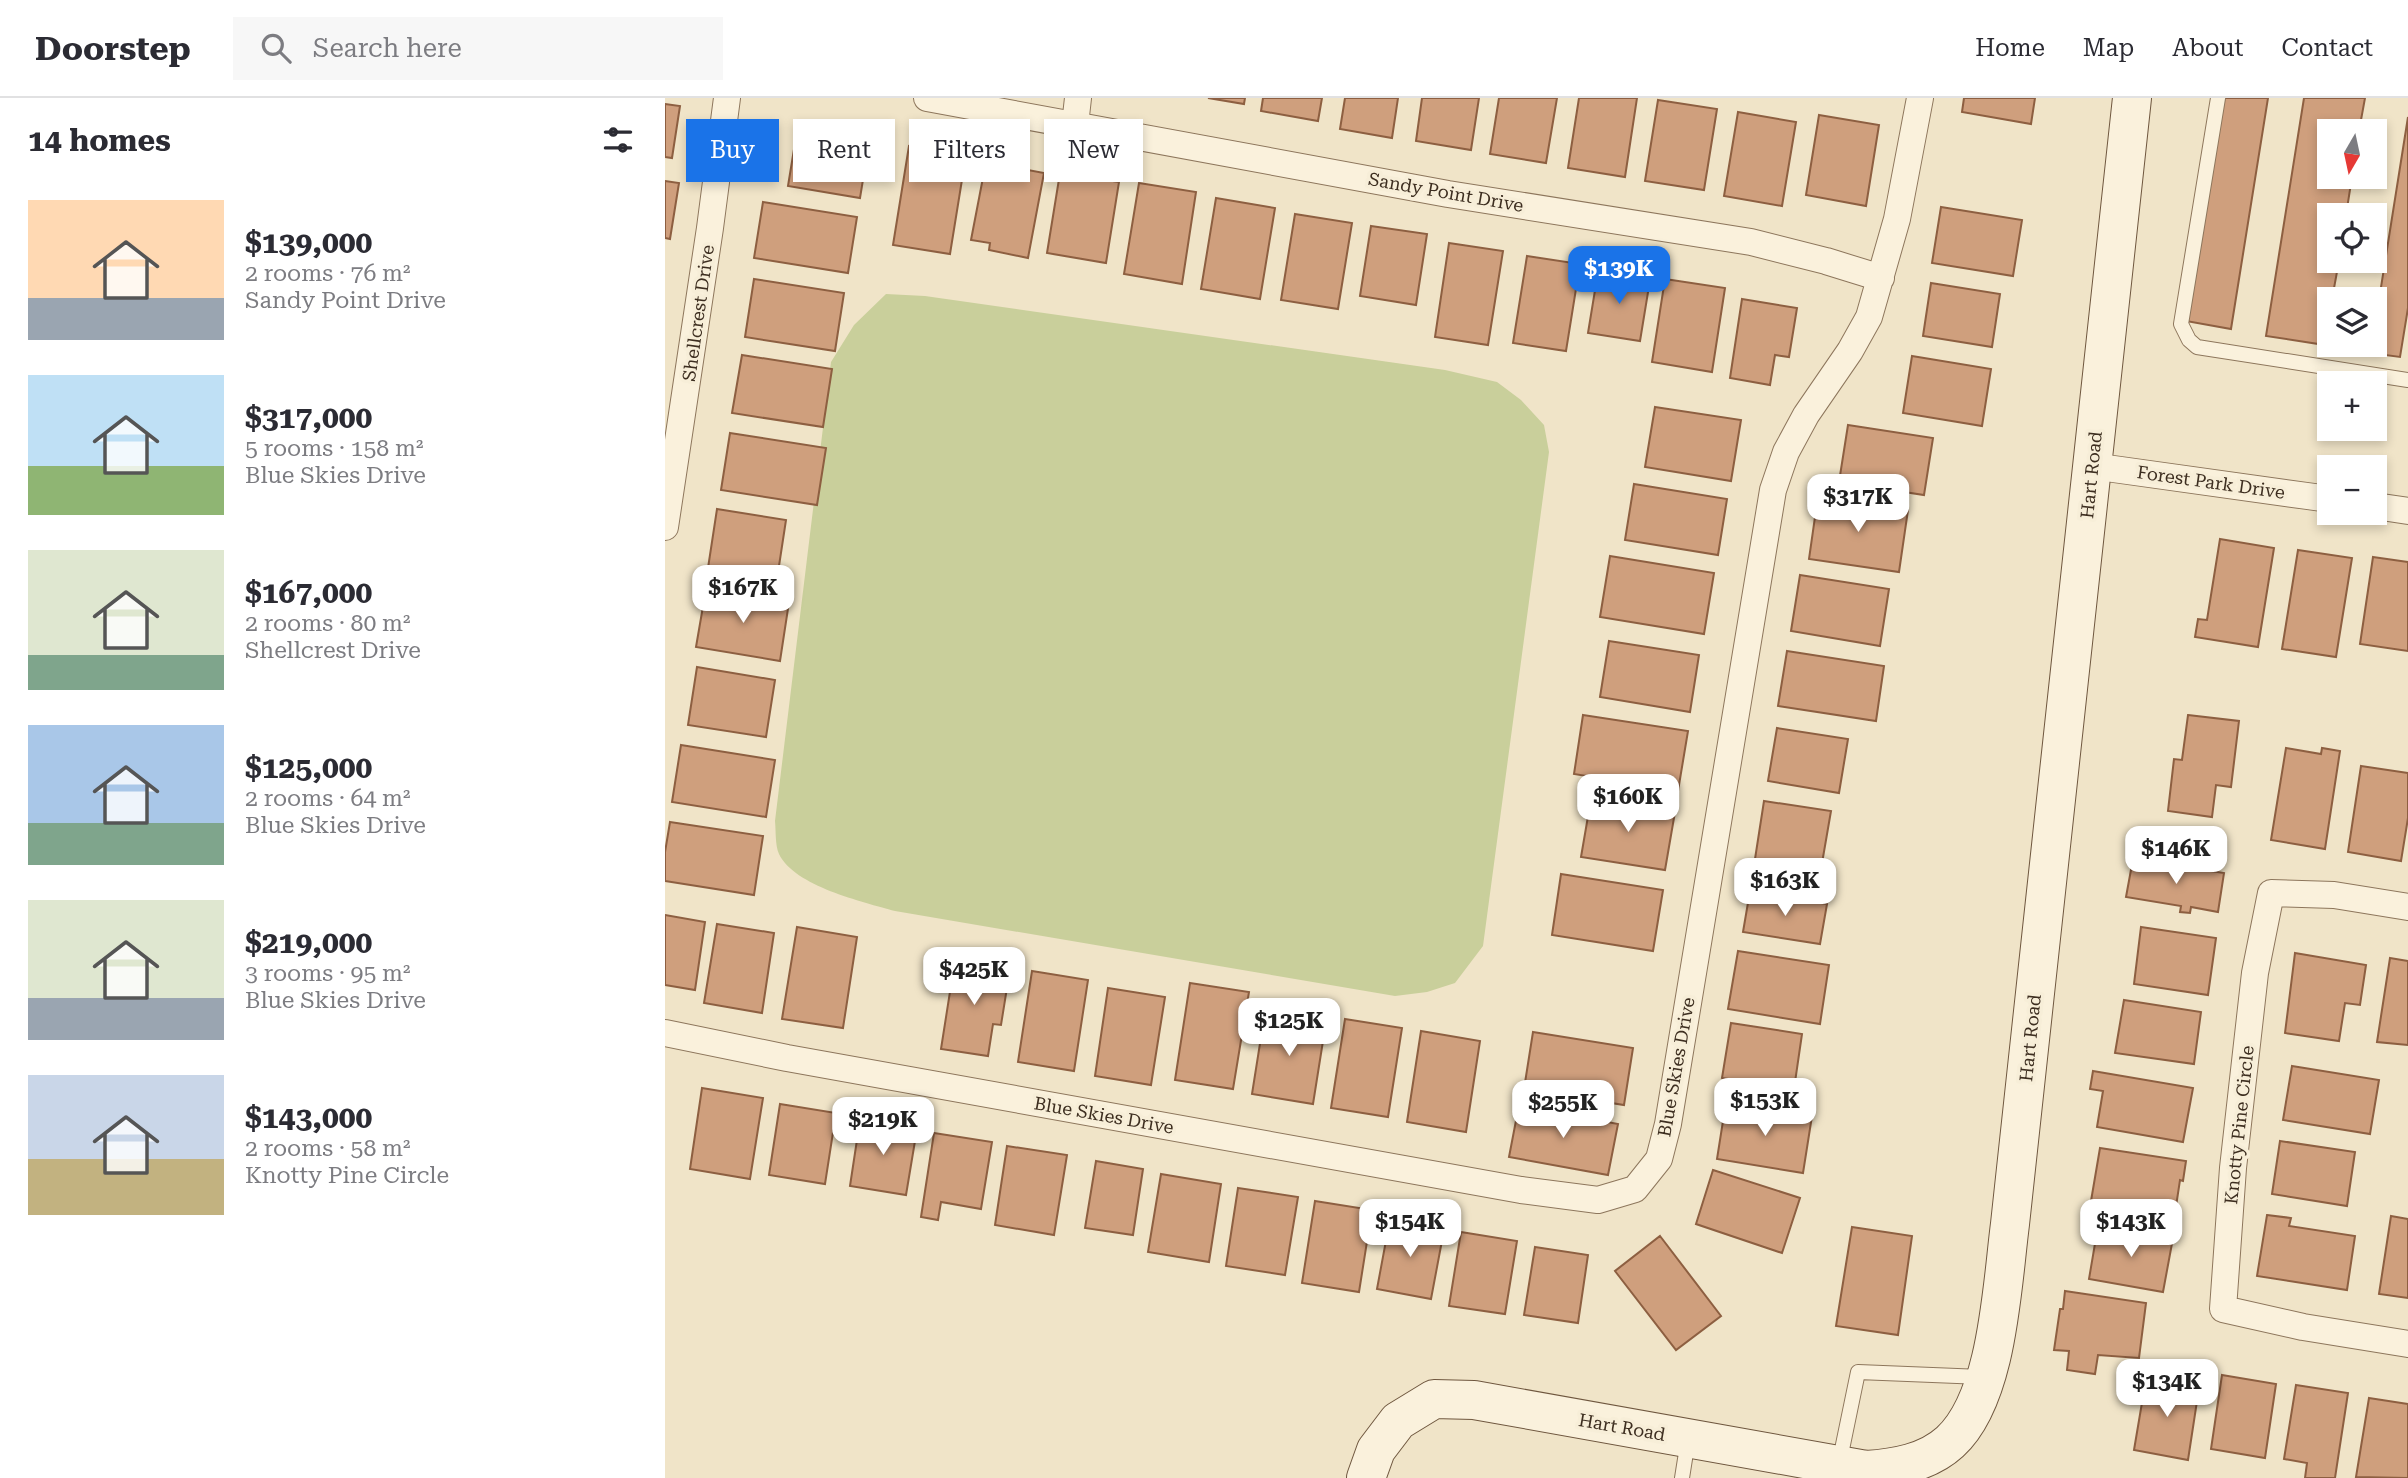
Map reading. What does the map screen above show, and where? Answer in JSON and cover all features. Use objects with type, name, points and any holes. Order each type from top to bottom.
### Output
[{"type":"street","name":"Shellcrest Drive","points":[[665,527],[727,98]]},
{"type":"street","name":"Sandy Point Drive","points":[[927,98],[1044,119]]},
{"type":"street","points":[[1076,119],[1078,98]]},
{"type":"street","name":"Blue Skies Drive","points":[[665,1033],[787,1058],[1521,1189],[1598,1200],[1635,1189],[1659,1159],[1668,1124],[1773,490],[1786,452],[1806,415],[1850,351],[1869,317],[1897,219],[1920,98]]},
{"type":"street","name":"Hart Road","points":[[1366,1478],[1376,1450],[1398,1421],[1434,1399],[1474,1400],[1866,1470],[1901,1467],[1936,1452],[1951,1442],[1982,1393],[1992,1355],[2010,1224],[2132,98]]},
{"type":"street","name":"Sandy Point Drive","points":[[1143,138],[1448,194],[1751,242],[1881,278]]},
{"type":"street","name":"Forest Park Drive","points":[[2092,466],[2317,497]]},
{"type":"street","points":[[2387,508],[2408,511]]},
{"type":"street","name":"Knotty Pine Circle","points":[[2408,907],[2334,895],[2271,893],[2254,986],[2233,1168],[2223,1309],[2302,1327],[2408,1344]]},
{"type":"lane","points":[[2218,98],[2181,324],[2189,340],[2197,347],[2408,380]]},
{"type":"lane","points":[[1839,1465],[1858,1372],[1986,1377]]},
{"type":"lane","points":[[1682,1478],[1688,1438]]},
{"type":"green space","points":[[886,294],[925,296],[1445,370],[1497,382],[1521,400],[1544,425],[1549,452],[1483,946],[1455,983],[1427,992],[1395,996],[895,911],[814,884],[787,865],[779,854],[775,821],[831,362],[854,325]]},
{"type":"building","points":[[1208,98],[1245,98],[1244,104]]},
{"type":"building","points":[[1263,98],[1322,98],[1318,121],[1261,111]]},
{"type":"building","points":[[1345,98],[1398,98],[1392,138],[1340,129]]},
{"type":"building","points":[[1422,98],[1479,98],[1471,150],[1416,141]]},
{"type":"building","points":[[1499,98],[1557,98],[1546,163],[1490,154]]},
{"type":"building","points":[[1579,98],[1637,98],[1625,177],[1568,168]]},
{"type":"building","points":[[1964,98],[2035,98],[2031,124],[1962,112]]},
{"type":"building","points":[[2222,98],[2268,98],[2231,329],[2186,321]]},
{"type":"building","points":[[2304,98],[2365,98],[2361,119],[2317,119],[2317,189],[2350,189],[2348,203],[2317,203],[2317,273],[2337,273],[2334,287],[2317,287],[2317,344],[2266,336]]},
{"type":"building","points":[[1658,100],[1717,109],[1704,190],[1645,181]]},
{"type":"building","points":[[665,104],[680,106],[672,158],[665,157]]},
{"type":"building","points":[[1738,112],[1796,122],[1782,206],[1724,196]]},
{"type":"building","points":[[1819,115],[1879,125],[1866,206],[1806,195]]},
{"type":"building","points":[[2408,117],[2408,308],[2400,357],[2387,355],[2387,287],[2381,287],[2383,273],[2387,273],[2387,249]]},
{"type":"building","points":[[909,146],[909,182],[962,182],[950,254],[893,245]]},
{"type":"building","points":[[793,155],[793,182],[863,182],[860,198],[788,186]]},
{"type":"building","points":[[1030,170],[1044,173],[1028,258],[989,250],[990,243],[971,240],[982,182],[1030,182]]},
{"type":"building","points":[[665,181],[679,183],[670,239],[665,238]]},
{"type":"building","points":[[1059,182],[1119,182],[1106,263],[1047,253]]},
{"type":"building","points":[[1139,183],[1196,192],[1182,284],[1124,274]]},
{"type":"building","points":[[1216,198],[1275,208],[1260,299],[1201,289]]},
{"type":"building","points":[[763,202],[857,217],[848,273],[754,258]]},
{"type":"building","points":[[1941,207],[2022,220],[2013,276],[1932,263]]},
{"type":"building","points":[[1295,214],[1352,223],[1338,309],[1281,300]]},
{"type":"building","points":[[1371,226],[1427,234],[1416,305],[1360,296]]},
{"type":"building","points":[[1449,243],[1503,251],[1488,345],[1435,337]]},
{"type":"building","points":[[1527,256],[1580,264],[1566,351],[1513,343]]},
{"type":"building","points":[[1598,272],[1650,280],[1640,341],[1588,333]]},
{"type":"building","points":[[754,279],[844,293],[835,351],[745,337]]},
{"type":"building","points":[[1665,279],[1725,288],[1712,372],[1652,362]]},
{"type":"building","points":[[1931,283],[2000,294],[1992,347],[1923,336]]},
{"type":"building","points":[[1742,299],[1797,308],[1789,357],[1775,355],[1770,385],[1730,378]]},
{"type":"building","points":[[742,355],[832,369],[823,427],[732,413]]},
{"type":"building","points":[[1912,356],[1991,369],[1982,426],[1903,413]]},
{"type":"building","points":[[1655,407],[1741,420],[1731,481],[1645,467]]},
{"type":"building","points":[[1848,425],[1933,438],[1924,495],[1839,482]]},
{"type":"building","points":[[730,433],[826,448],[817,505],[721,490]]},
{"type":"building","points":[[1634,484],[1727,499],[1718,555],[1625,540]]},
{"type":"building","points":[[1818,496],[1908,510],[1899,572],[1809,559]]},
{"type":"building","points":[[717,509],[786,520],[777,579],[708,568]]},
{"type":"building","points":[[2220,539],[2274,548],[2258,647],[2195,637],[2198,619],[2207,620]]},
{"type":"building","points":[[2298,550],[2352,558],[2336,657],[2282,649]]},
{"type":"building","points":[[1610,556],[1714,573],[1704,634],[1600,617]]},
{"type":"building","points":[[2373,557],[2408,562],[2408,651],[2360,644]]},
{"type":"building","points":[[1800,575],[1889,589],[1880,646],[1791,631]]},
{"type":"building","points":[[706,589],[789,602],[780,661],[696,647]]},
{"type":"building","points":[[1609,641],[1699,655],[1690,712],[1600,697]]},
{"type":"building","points":[[1787,651],[1884,666],[1876,721],[1778,706]]},
{"type":"building","points":[[697,667],[775,680],[766,737],[688,725]]},
{"type":"building","points":[[1583,715],[1688,731],[1678,791],[1574,774]]},
{"type":"building","points":[[2188,715],[2239,721],[2231,787],[2216,785],[2212,817],[2168,811],[2174,759],[2182,760]]},
{"type":"building","points":[[1777,728],[1848,739],[1839,793],[1768,781]]},
{"type":"building","points":[[681,745],[775,760],[766,817],[672,802]]},
{"type":"building","points":[[2286,748],[2321,754],[2322,748],[2340,751],[2325,849],[2271,840]]},
{"type":"building","points":[[2361,766],[2408,773],[2408,818],[2401,861],[2348,852]]},
{"type":"building","points":[[1591,799],[1675,812],[1665,870],[1581,857]]},
{"type":"building","points":[[1764,801],[1831,811],[1821,869],[1755,859]]},
{"type":"building","points":[[670,822],[763,836],[754,895],[665,881],[665,852]]},
{"type":"building","points":[[2133,859],[2224,873],[2218,912],[2191,907],[2190,913],[2180,912],[2181,906],[2126,897]]},
{"type":"building","points":[[1561,874],[1663,890],[1653,951],[1552,935]]},
{"type":"building","points":[[1750,891],[1827,904],[1820,944],[1743,932]]},
{"type":"building","points":[[665,915],[705,922],[695,990],[665,985]]},
{"type":"building","points":[[717,924],[774,933],[762,1013],[704,1003]]},
{"type":"building","points":[[797,927],[857,937],[843,1028],[782,1019]]},
{"type":"building","points":[[2141,927],[2216,938],[2208,995],[2134,984]]},
{"type":"building","points":[[1738,951],[1829,965],[1820,1024],[1728,1009]]},
{"type":"building","points":[[2295,953],[2366,965],[2360,1005],[2345,1003],[2339,1041],[2285,1033]]},
{"type":"building","points":[[2390,958],[2408,961],[2408,1045],[2377,1042]]},
{"type":"building","points":[[955,960],[1010,969],[1001,1025],[993,1024],[988,1056],[941,1049]]},
{"type":"building","points":[[1032,971],[1088,980],[1074,1071],[1018,1062]]},
{"type":"building","points":[[1190,983],[1249,992],[1233,1089],[1175,1080]]},
{"type":"building","points":[[1108,988],[1165,997],[1151,1085],[1095,1076]]},
{"type":"building","points":[[2124,1000],[2201,1012],[2194,1064],[2115,1053]]},
{"type":"building","points":[[1265,1012],[1326,1022],[1313,1104],[1252,1094]]},
{"type":"building","points":[[1345,1019],[1402,1028],[1388,1117],[1331,1108]]},
{"type":"building","points":[[1731,1023],[1802,1034],[1794,1089],[1722,1078]]},
{"type":"building","points":[[1421,1031],[1480,1041],[1466,1132],[1407,1122]]},
{"type":"building","points":[[1533,1032],[1633,1048],[1624,1105],[1524,1089]]},
{"type":"building","points":[[2292,1066],[2379,1080],[2370,1134],[2283,1120]]},
{"type":"building","points":[[2093,1071],[2193,1088],[2183,1142],[2097,1127],[2103,1091],[2090,1089]]},
{"type":"building","points":[[702,1088],[763,1098],[750,1179],[690,1169]]},
{"type":"building","points":[[1726,1102],[1812,1116],[1803,1173],[1717,1159]]},
{"type":"building","points":[[780,1104],[836,1113],[825,1184],[769,1175]]},
{"type":"building","points":[[1519,1105],[1618,1124],[1608,1175],[1509,1157]]},
{"type":"building","points":[[860,1120],[917,1129],[906,1195],[850,1186]]},
{"type":"building","points":[[934,1133],[992,1142],[981,1209],[941,1202],[938,1220],[921,1217]]},
{"type":"building","points":[[2280,1141],[2355,1152],[2347,1206],[2272,1194]]},
{"type":"building","points":[[1007,1146],[1067,1155],[1054,1235],[995,1225]]},
{"type":"building","points":[[2100,1148],[2186,1161],[2175,1213],[2091,1201]]},
{"type":"building","points":[[1096,1161],[1143,1169],[1133,1235],[1085,1228]]},
{"type":"building","points":[[1713,1170],[1800,1198],[1782,1253],[1696,1224]]},
{"type":"building","points":[[1161,1174],[1221,1184],[1209,1262],[1148,1252]]},
{"type":"building","points":[[1238,1188],[1298,1197],[1285,1275],[1226,1266]]},
{"type":"building","points":[[1315,1201],[1372,1210],[1359,1292],[1302,1283]]},
{"type":"building","points":[[2267,1215],[2291,1218],[2289,1226],[2355,1236],[2347,1290],[2257,1276]]},
{"type":"building","points":[[2391,1216],[2408,1219],[2408,1298],[2379,1294]]},
{"type":"building","points":[[1390,1219],[1444,1230],[1431,1299],[1377,1289]]},
{"type":"building","points":[[2098,1226],[2173,1238],[2163,1292],[2089,1279]]},
{"type":"building","points":[[1852,1227],[1912,1236],[1898,1335],[1836,1326]]},
{"type":"building","points":[[1461,1232],[1517,1241],[1505,1314],[1449,1306]]},
{"type":"building","points":[[1660,1236],[1721,1316],[1676,1350],[1615,1271]]},
{"type":"building","points":[[1535,1247],[1588,1255],[1578,1323],[1524,1315]]},
{"type":"building","points":[[2065,1291],[2146,1303],[2139,1358],[2098,1355],[2095,1374],[2067,1370],[2069,1351],[2054,1350]]},
{"type":"building","points":[[2222,1375],[2276,1384],[2265,1458],[2211,1449]]},
{"type":"building","points":[[2146,1379],[2199,1388],[2188,1460],[2134,1450]]},
{"type":"building","points":[[2296,1385],[2348,1393],[2335,1478],[2305,1478],[2307,1463],[2284,1459]]},
{"type":"building","points":[[2369,1398],[2408,1404],[2408,1478],[2356,1477]]}]
